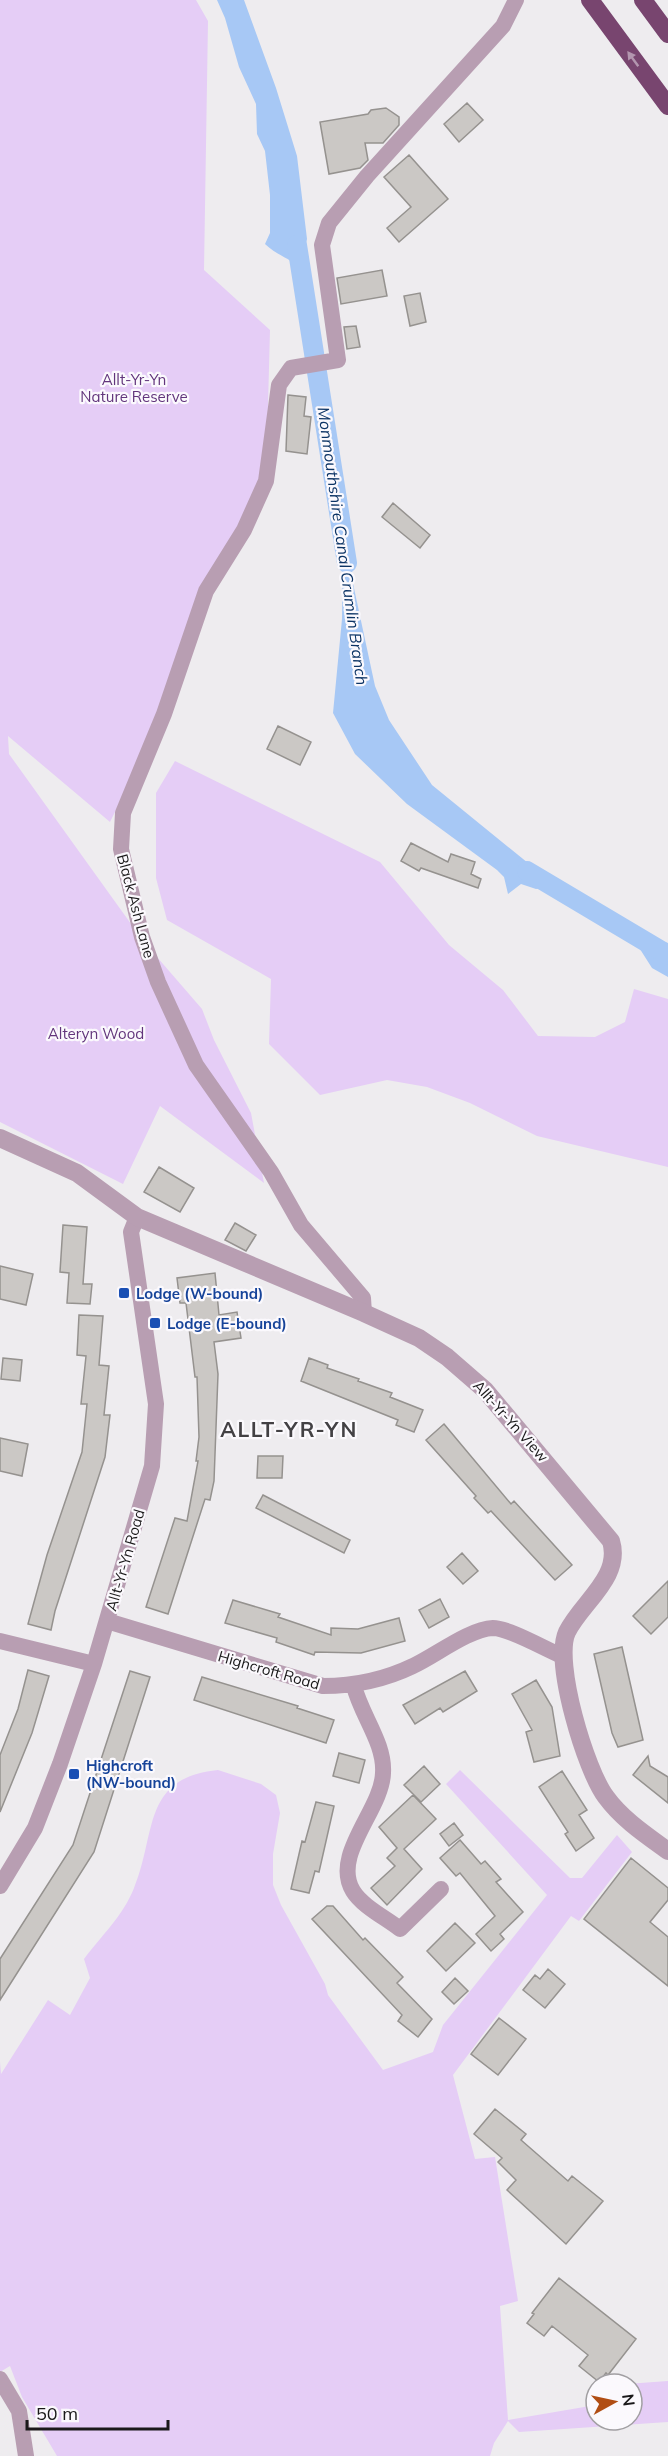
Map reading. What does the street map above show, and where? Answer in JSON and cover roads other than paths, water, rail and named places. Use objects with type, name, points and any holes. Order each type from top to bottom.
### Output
[{"type":"highway","points":[[590,0],[668,106]]},
{"type":"highway","points":[[643,0],[668,34]]},
{"type":"street","name":"Black Ash Lane","points":[[364,1313],[363,1298],[301,1224],[272,1172],[196,1065],[158,982],[142,937],[121,849],[123,813],[164,714],[206,591],[244,530],[266,481],[279,385],[291,368],[338,360],[322,245],[329,223],[367,176],[503,26],[516,0]]},
{"type":"street","name":"Allt-Yr-Yn View","points":[[0,1138],[76,1173],[137,1217],[419,1338],[447,1357],[485,1390],[596,1519],[611,1541],[615,1554],[608,1573],[567,1632],[562,1656],[580,1732],[592,1771],[605,1796],[621,1814],[668,1851]]},
{"type":"street","name":"Allt-Yr-Yn Road","points":[[0,1886],[35,1828],[94,1664],[152,1466],[156,1404],[131,1232],[137,1217]]},
{"type":"street","name":"Highcroft Road","points":[[107,1621],[323,1686],[354,1686],[412,1667],[476,1633],[493,1628],[562,1656]]},
{"type":"street","points":[[0,1641],[94,1664]]},
{"type":"street","points":[[354,1686],[358,1702],[382,1755],[383,1774],[381,1788],[356,1837],[349,1862],[348,1877],[353,1892],[400,1929],[441,1888]]},
{"type":"street","points":[[0,2379],[19,2411],[26,2456]]},
{"type":"water","points":[[217,0],[244,0],[276,88],[297,156],[307,239],[301,270],[293,262],[265,244],[270,233],[270,195],[265,151],[257,134],[256,104],[239,67],[225,18]]},
{"type":"water","points":[[343,537],[375,686],[389,720],[432,785],[528,863],[550,886],[536,889],[521,884],[508,894],[504,877],[497,870],[407,804],[355,754],[333,713],[342,619]]},
{"type":"water","points":[[631,935],[668,943],[668,977],[652,968]]},
{"type":"waterway","name":"Monmouthshire Canal Crumlin Branch","points":[[297,245],[347,563]]},
{"type":"waterway","name":"Monmouthshire Canal Crumlin Branch","points":[[527,871],[668,955]]},
{"type":"place","name":"Lodge (W-bound)","points":[[124,1293]]},
{"type":"place","name":"Lodge (E-bound)","points":[[155,1323]]},
{"type":"place","name":"Highcroft (NW-bound)","points":[[74,1774]]},
{"type":"district","name":"ALLT-YR-YN","points":[[289,1429]]},
{"type":"park label","name":"Allt-Yr-Yn Nature Reserve","points":[[134,388]]},
{"type":"park label","name":"Alteryn Wood","points":[[96,1033]]}]
